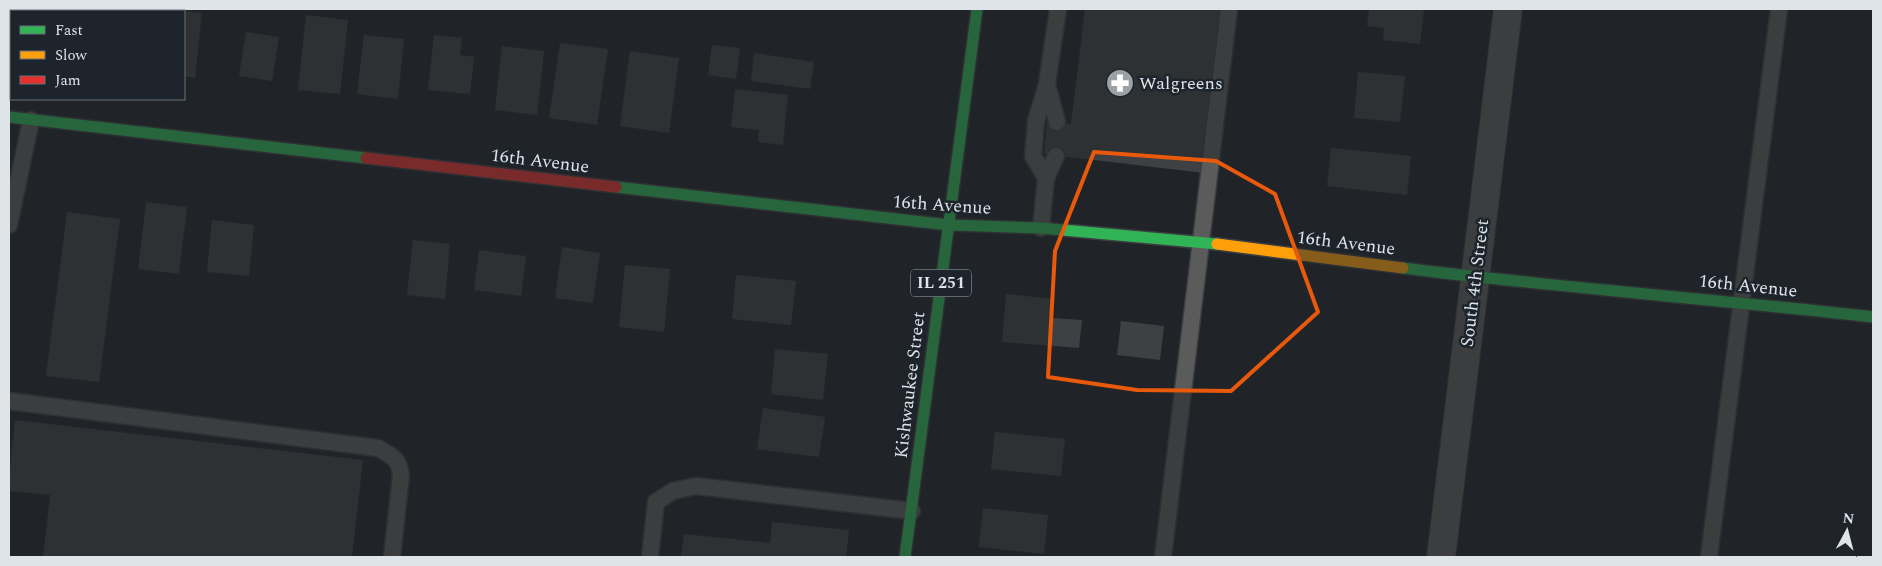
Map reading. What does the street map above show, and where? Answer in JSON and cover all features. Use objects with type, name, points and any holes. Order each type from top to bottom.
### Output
[{"type":"street","name":"Kishwaukee Street","points":[[906,557],[977,9]]},
{"type":"street","name":"South 4th Street","points":[[1441,557],[1508,9]]},
{"type":"street","name":"16th Avenue","points":[[9,117],[948,225],[1041,228],[1201,242],[1476,277],[1741,302],[1873,317]]},
{"type":"lane","points":[[1046,178],[1033,156],[1036,121],[1047,84],[1058,9]]},
{"type":"lane","points":[[1163,557],[1229,9]]},
{"type":"lane","points":[[1708,557],[1779,9]]},
{"type":"lane","points":[[1047,84],[1057,122]]},
{"type":"lane","points":[[9,225],[31,120]]},
{"type":"lane","points":[[1041,228],[1046,178],[1056,156]]},
{"type":"lane","points":[[9,401],[378,448],[392,456],[400,465],[401,476],[392,557]]},
{"type":"lane","points":[[650,557],[656,502],[673,491],[696,486],[912,511]]},
{"type":"highlighted area","points":[[1094,152],[1216,161],[1275,194],[1318,312],[1231,391],[1137,390],[1048,377],[1055,251]]},
{"type":"building","points":[[102,9],[146,9],[146,10]]},
{"type":"building","points":[[1085,9],[1224,9],[1204,173],[1044,154],[1047,121],[1071,124]]},
{"type":"building","points":[[1369,9],[1424,9],[1420,44],[1383,40],[1384,28],[1367,26]]},
{"type":"building","points":[[185,11],[202,13],[195,78],[185,76]]},
{"type":"building","points":[[306,15],[348,20],[340,94],[298,90]]},
{"type":"building","points":[[246,32],[279,37],[272,81],[239,76]]},
{"type":"building","points":[[364,35],[404,39],[398,99],[357,94]]},
{"type":"building","points":[[434,35],[462,38],[460,55],[474,57],[470,94],[428,90]]},
{"type":"building","points":[[560,43],[608,49],[597,125],[549,118]]},
{"type":"building","points":[[712,45],[740,48],[736,79],[708,75]]},
{"type":"building","points":[[502,46],[544,51],[537,115],[495,110]]},
{"type":"building","points":[[630,51],[679,58],[669,133],[620,126]]},
{"type":"building","points":[[754,53],[814,62],[810,89],[751,81]]},
{"type":"building","points":[[1358,72],[1405,76],[1400,122],[1354,118]]},
{"type":"building","points":[[735,89],[788,95],[783,145],[758,142],[759,130],[731,127]]},
{"type":"building","points":[[1331,148],[1411,156],[1407,195],[1327,186]]},
{"type":"building","points":[[146,202],[187,207],[179,274],[138,269]]},
{"type":"building","points":[[67,212],[120,219],[99,382],[46,376]]},
{"type":"building","points":[[212,220],[254,225],[249,276],[207,272]]},
{"type":"building","points":[[413,240],[450,244],[445,299],[407,295]]},
{"type":"building","points":[[562,247],[600,253],[593,303],[555,298]]},
{"type":"building","points":[[479,250],[526,256],[521,296],[474,290]]},
{"type":"building","points":[[625,265],[670,269],[664,332],[619,327]]},
{"type":"building","points":[[736,275],[796,281],[791,325],[732,319]]},
{"type":"building","points":[[1006,294],[1054,299],[1052,318],[1082,320],[1079,348],[1002,342]]},
{"type":"building","points":[[1121,321],[1164,326],[1160,360],[1117,355]]},
{"type":"building","points":[[775,349],[828,354],[823,400],[771,394]]},
{"type":"building","points":[[763,408],[825,417],[819,457],[757,449]]},
{"type":"building","points":[[15,420],[363,460],[352,557],[43,557],[50,495],[9,491]]},
{"type":"building","points":[[995,432],[1065,439],[1061,476],[991,469]]},
{"type":"building","points":[[983,508],[1048,515],[1044,554],[979,547]]},
{"type":"building","points":[[772,522],[849,530],[846,557],[681,557],[684,534],[770,543]]},
{"type":"traffic: fast","points":[[905,557],[977,9]]},
{"type":"traffic: fast","points":[[9,117],[366,158]]},
{"type":"traffic: fast","points":[[616,187],[949,225],[1041,228],[1217,244]]},
{"type":"traffic: fast","points":[[1403,268],[1520,282],[1873,317]]},
{"type":"traffic: slow","points":[[1217,244],[1403,268]]},
{"type":"traffic: jam","points":[[366,158],[616,187]]},
{"type":"place","name":"Walgreens","points":[[1120,83]]}]
